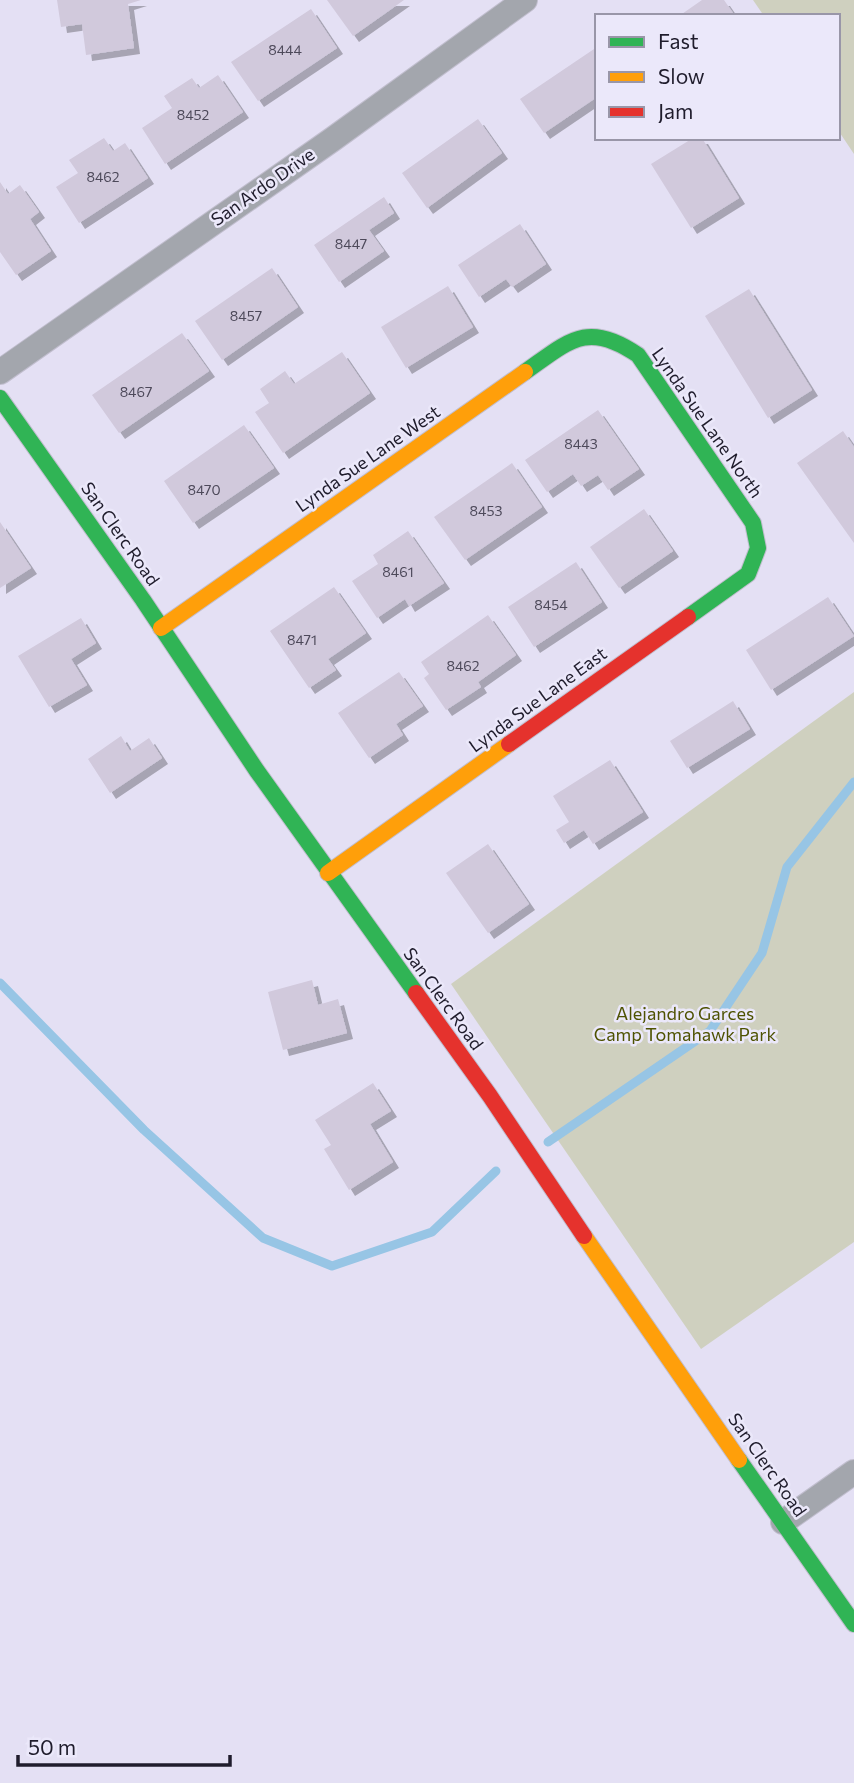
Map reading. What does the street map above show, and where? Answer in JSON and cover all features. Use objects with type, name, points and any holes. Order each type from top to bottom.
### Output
[{"type":"street","name":"San Ardo Drive","points":[[0,372],[525,0]]},
{"type":"street","name":"Lynda Sue Lane West","points":[[161,628],[556,350],[580,337],[603,337]]},
{"type":"street","name":"Lynda Sue Lane North","points":[[603,337],[621,343],[638,355],[753,523],[758,548]]},
{"type":"street","name":"San Clerc Road","points":[[0,398],[328,873],[490,1096],[612,1278],[854,1624]]},
{"type":"street","name":"Lynda Sue Lane East","points":[[328,873],[748,574],[758,548]]},
{"type":"street","points":[[783,1522],[854,1472]]},
{"type":"green space","points":[[753,0],[854,0],[854,154],[840,133],[840,14],[763,14]]},
{"type":"green space","name":"Alejandro Garces Camp Tomahawk Park","points":[[854,692],[854,1242],[701,1349],[451,984]]},
{"type":"building","points":[[57,0],[141,0],[128,4],[134,48],[86,55],[82,24],[61,27]]},
{"type":"building","points":[[327,0],[404,0],[353,36]]},
{"type":"building","points":[[702,0],[724,0],[734,14],[682,14]]},
{"type":"building","points":[[311,9],[337,48],[258,101],[231,62]]},
{"type":"building","points":[[595,48],[595,98],[544,133],[520,99]]},
{"type":"building","points":[[218,75],[243,112],[165,164],[142,128],[172,108],[164,96],[192,78],[199,88]]},
{"type":"building","points":[[478,119],[502,153],[427,208],[402,173]]},
{"type":"building","points":[[104,138],[113,151],[125,143],[148,178],[79,223],[56,187],[78,173],[69,160]]},
{"type":"building","points":[[690,140],[703,140],[739,198],[691,228],[651,164]]},
{"type":"building","points":[[0,182],[8,194],[20,185],[39,212],[30,219],[51,251],[16,275],[0,252]]},
{"type":"building","points":[[384,197],[394,213],[369,230],[384,251],[339,282],[314,245]]},
{"type":"building","points":[[520,224],[546,264],[512,287],[506,279],[479,297],[458,265]]},
{"type":"building","points":[[272,268],[298,307],[222,360],[195,321]]},
{"type":"building","points":[[448,286],[473,327],[406,368],[381,327]]},
{"type":"building","points":[[749,289],[812,390],[768,418],[705,316]]},
{"type":"building","points":[[182,333],[209,371],[119,433],[92,395]]},
{"type":"building","points":[[342,352],[370,393],[283,453],[255,412],[269,403],[260,389],[285,371],[294,384]]},
{"type":"building","points":[[598,410],[639,469],[608,490],[598,475],[581,486],[573,474],[547,492],[525,460]]},
{"type":"building","points":[[244,425],[274,468],[193,523],[164,481]]},
{"type":"building","points":[[843,431],[854,447],[854,543],[797,463]]},
{"type":"building","points":[[512,463],[542,507],[465,560],[434,517]]},
{"type":"building","points":[[644,509],[673,551],[619,588],[590,547]]},
{"type":"building","points":[[0,522],[31,568],[0,588]]},
{"type":"building","points":[[408,531],[444,583],[409,606],[405,599],[377,618],[352,581],[378,564],[373,555]]},
{"type":"building","points":[[576,562],[602,602],[534,647],[508,607]]},
{"type":"building","points":[[334,587],[366,633],[328,659],[336,670],[309,688],[270,631]]},
{"type":"building","points":[[828,597],[854,636],[771,690],[746,650]]},
{"type":"building","points":[[488,615],[516,655],[478,682],[481,687],[446,710],[424,678],[429,674],[421,662]]},
{"type":"building","points":[[81,618],[96,643],[71,659],[87,685],[49,707],[18,656]]},
{"type":"building","points":[[399,672],[423,706],[396,724],[403,735],[369,758],[338,713]]},
{"type":"building","points":[[733,701],[750,729],[687,768],[670,741]]},
{"type":"building","points":[[121,736],[130,751],[149,738],[162,758],[110,793],[88,759]]},
{"type":"building","points":[[610,760],[643,812],[593,844],[584,830],[564,843],[556,830],[569,822],[553,796]]},
{"type":"building","points":[[488,844],[529,904],[488,933],[446,873]]},
{"type":"building","points":[[312,980],[318,1005],[338,999],[347,1033],[283,1050],[268,992]]},
{"type":"building","points":[[373,1083],[391,1111],[370,1124],[393,1162],[349,1190],[324,1149],[331,1145],[315,1120]]},
{"type":"waterway","points":[[548,1142],[710,1031],[762,953],[787,867],[854,782]]},
{"type":"waterway","points":[[0,983],[144,1130],[263,1238],[332,1266],[432,1232],[496,1171]]},
{"type":"traffic: fast","points":[[525,372],[567,344],[591,337],[620,344],[638,355],[753,523],[758,548],[748,574],[688,617]]},
{"type":"traffic: fast","points":[[0,398],[143,600],[257,771],[416,993]]},
{"type":"traffic: fast","points":[[739,1460],[854,1624]]},
{"type":"traffic: slow","points":[[161,628],[525,372]]},
{"type":"traffic: slow","points":[[328,873],[509,744]]},
{"type":"traffic: slow","points":[[584,1236],[739,1460]]},
{"type":"traffic: jam","points":[[509,744],[688,617]]},
{"type":"traffic: jam","points":[[416,993],[490,1096],[584,1236]]}]
